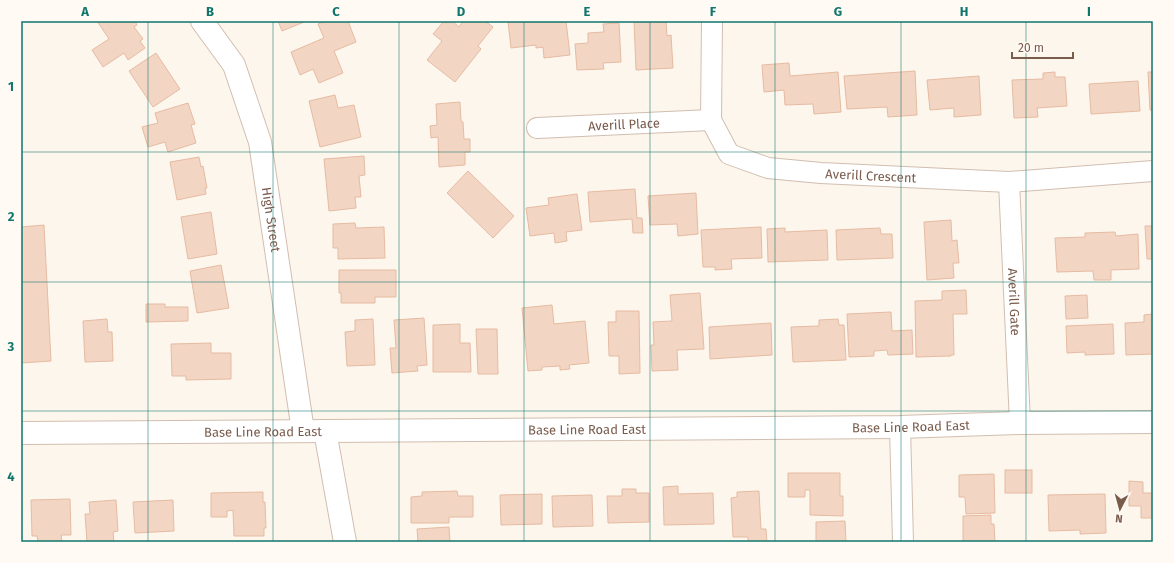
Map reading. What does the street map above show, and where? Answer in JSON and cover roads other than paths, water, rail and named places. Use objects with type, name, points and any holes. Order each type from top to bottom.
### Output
[{"type":"street","name":"High Street","points":[[202,21],[234,65],[260,142],[303,431]]},
{"type":"street","name":"Averill Crescent","points":[[712,21],[711,120],[729,154],[768,168],[821,173],[1009,182],[1153,171]]},
{"type":"street","name":"Averill Place","points":[[537,128],[711,120]]},
{"type":"street","name":"Averill Gate","points":[[1009,182],[1020,423]]},
{"type":"street","name":"Base Line Road East","points":[[21,433],[900,427],[1020,423],[1153,422]]},
{"type":"street","points":[[900,427],[903,542]]},
{"type":"street","points":[[325,431],[345,542]]}]
